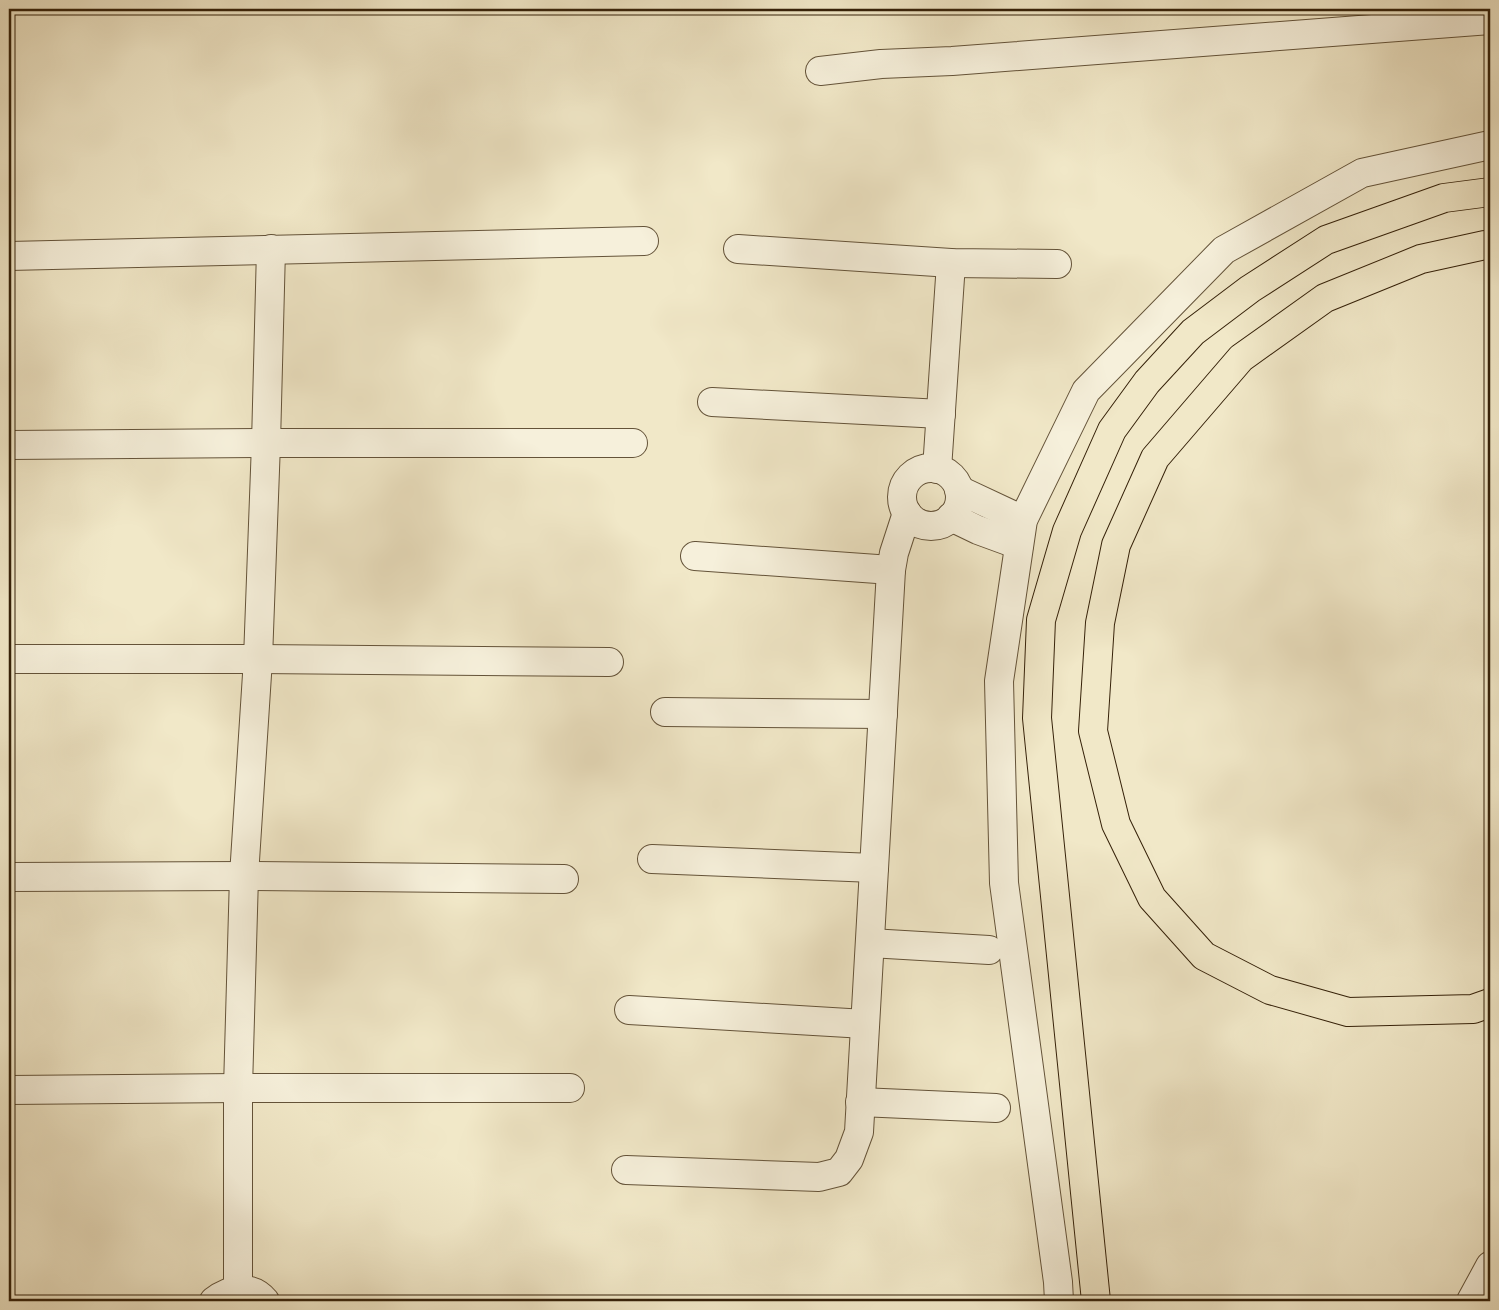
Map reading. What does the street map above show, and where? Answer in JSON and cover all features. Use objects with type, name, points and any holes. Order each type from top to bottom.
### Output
[{"type":"highway","points":[[1096,1301],[1037,718],[1042,620],[1067,531],[1112,430],[1147,382],[1193,332],[1250,289],[1326,240],[1444,198],[1490,192]]},
{"type":"highway","points":[[1490,245],[1421,259],[1325,298],[1241,358],[1154,458],[1116,545],[1100,623],[1093,731],[1116,824],[1152,898],[1204,956],[1270,990],[1348,1012],[1474,1009],[1490,1004]]},
{"type":"street","points":[[820,71],[881,64],[952,61],[1490,20]]},
{"type":"street","points":[[1059,1301],[1004,883],[999,681],[1021,532],[1086,391],[1224,250],[1362,172],[1490,145]]},
{"type":"street","points":[[9,256],[644,241]]},
{"type":"street","points":[[265,1301],[251,1291],[226,1295],[238,1088],[244,876],[258,658],[271,249]]},
{"type":"street","points":[[738,249],[951,263],[1057,264]]},
{"type":"street","points":[[936,468],[951,263]]},
{"type":"street","points":[[712,402],[940,414]]},
{"type":"street","points":[[9,445],[266,443],[634,444]]},
{"type":"street","points":[[936,468],[948,473],[955,480],[960,500],[957,509],[951,517],[943,523],[933,526],[914,520],[902,504],[902,494],[905,484],[911,476],[919,470],[936,468]]},
{"type":"street","points":[[959,490],[1021,532]]},
{"type":"street","points":[[626,1170],[819,1177],[840,1172],[849,1159],[859,1132],[891,570],[894,553],[907,512]]},
{"type":"street","points":[[951,517],[978,530],[1021,532]]},
{"type":"street","points":[[695,556],[891,570]]},
{"type":"street","points":[[9,659],[258,658],[610,662]]},
{"type":"street","points":[[665,712],[883,714]]},
{"type":"street","points":[[652,859],[874,868]]},
{"type":"street","points":[[9,877],[244,876],[564,879]]},
{"type":"street","points":[[870,943],[989,950]]},
{"type":"street","points":[[629,1010],[865,1024]]},
{"type":"street","points":[[9,1090],[570,1088]]},
{"type":"street","points":[[860,1102],[996,1108]]},
{"type":"street","points":[[1471,1301],[1490,1266]]}]
